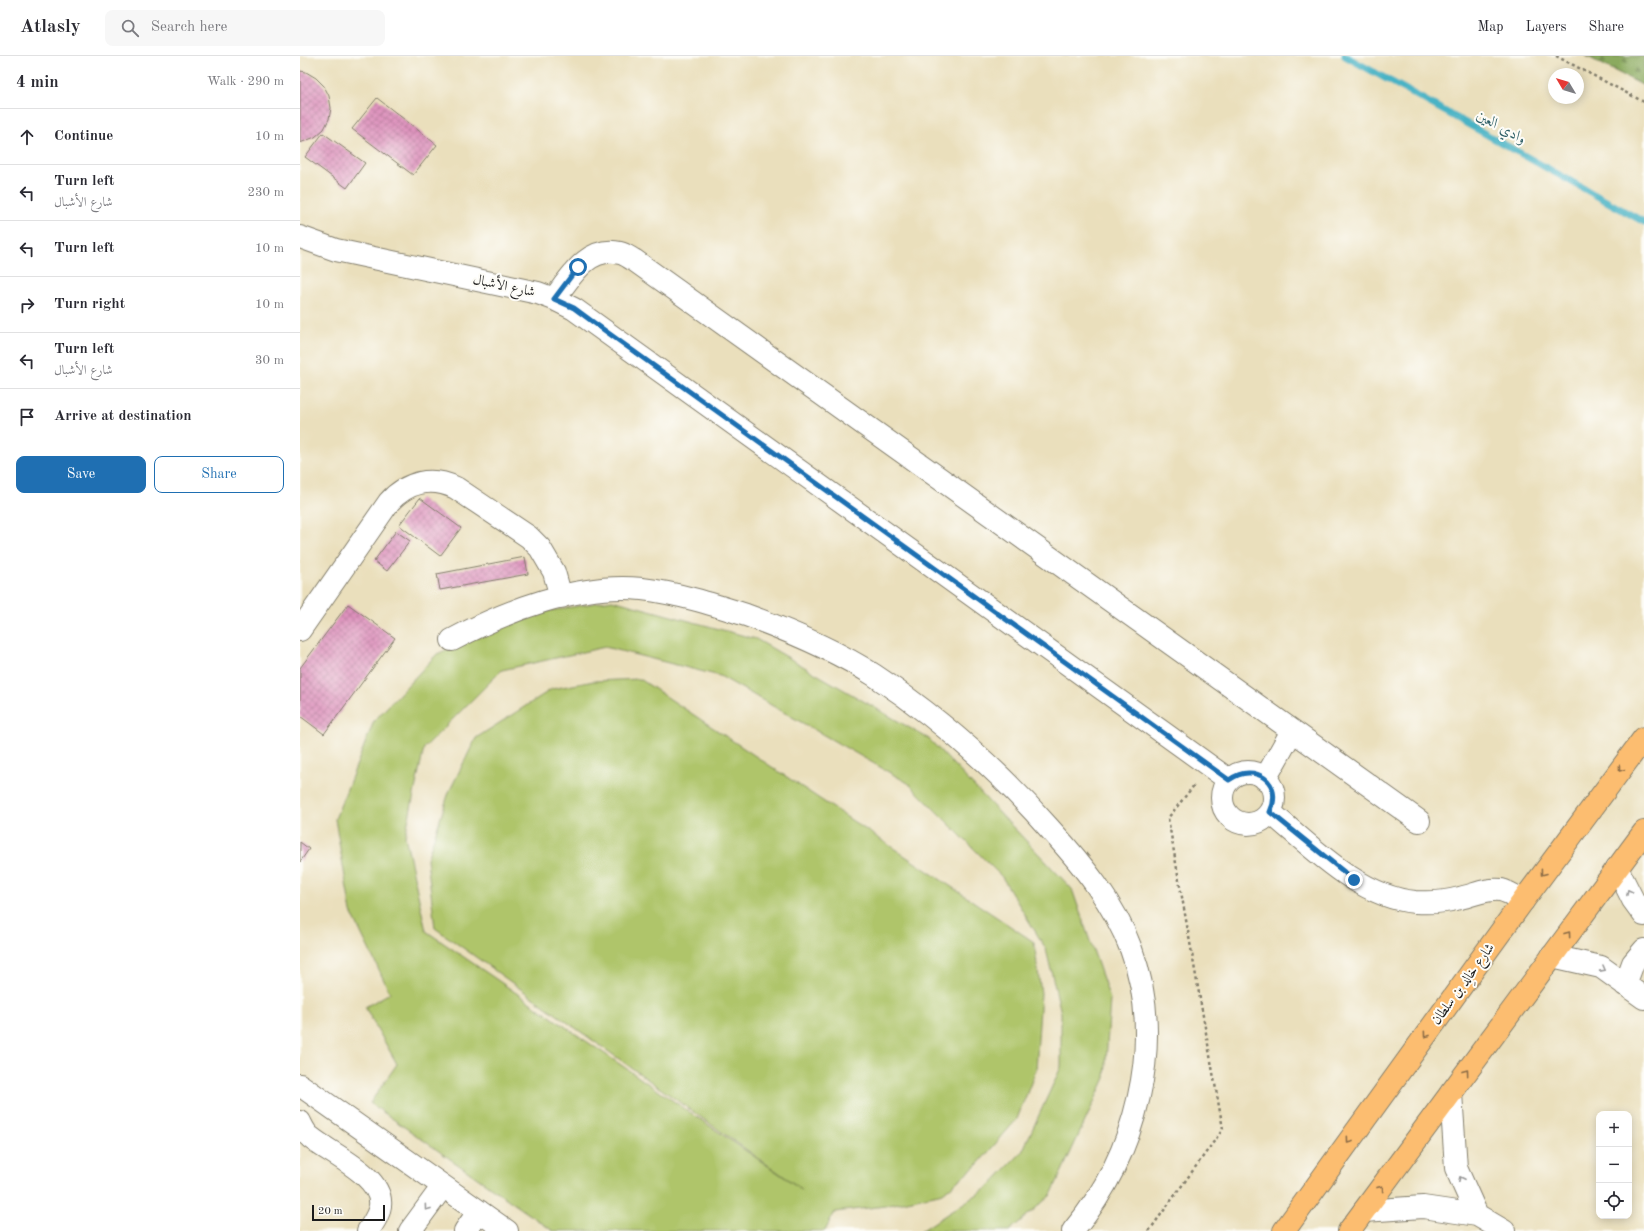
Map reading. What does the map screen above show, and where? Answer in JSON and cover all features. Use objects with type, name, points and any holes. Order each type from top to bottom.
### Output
[{"type":"main road","name":"شارع خالِد بن سلطان","points":[[1284,1231],[1523,901],[1644,738]]},
{"type":"main road","points":[[1349,1231],[1644,832]]},
{"type":"lane","name":"شارع الأشبال","points":[[300,237],[336,250],[520,289],[554,299],[574,308],[1229,780]]},
{"type":"lane","points":[[554,299],[578,267],[590,257],[605,252],[620,253],[634,260],[1419,821]]},
{"type":"lane","points":[[300,630],[389,502],[396,494],[415,483],[426,482],[446,484],[456,488],[529,537],[540,548],[548,560],[554,572],[561,597]]},
{"type":"lane","points":[[452,640],[505,614],[532,604],[561,597],[612,588],[640,589],[683,596],[771,624],[840,656],[884,683],[919,708],[963,743],[1005,781],[1034,811],[1089,875],[1110,905],[1132,951],[1140,978],[1145,1009],[1146,1040],[1144,1070],[1138,1102],[1128,1133],[1116,1163],[1099,1194],[1073,1231]]},
{"type":"lane","points":[[1265,779],[1292,731]]},
{"type":"lane","points":[[1251,772],[1265,779],[1270,784],[1274,798],[1270,812],[1258,822],[1251,824],[1235,821],[1229,816],[1222,802],[1225,787],[1229,780],[1243,773],[1251,772]]},
{"type":"lane","points":[[1270,812],[1354,880],[1382,894],[1403,900],[1430,902],[1446,901],[1495,890],[1509,892],[1523,901]]},
{"type":"lane","points":[[1616,868],[1633,900],[1644,915]]},
{"type":"lane","points":[[1625,985],[1633,963],[1644,950]]},
{"type":"lane","points":[[1552,956],[1601,967],[1644,998]]},
{"type":"lane","points":[[302,1091],[507,1231]]},
{"type":"lane","points":[[1451,1093],[1456,1168],[1477,1215]]},
{"type":"lane","points":[[300,1122],[310,1137],[368,1177],[377,1189],[380,1205],[379,1212],[368,1231]]},
{"type":"lane","points":[[410,1231],[443,1186]]},
{"type":"lane","points":[[1364,1211],[1422,1207],[1477,1215],[1504,1231]]},
{"type":"lane","points":[[465,1231],[479,1211]]},
{"type":"path","points":[[1556,56],[1644,102]]},
{"type":"path","points":[[1149,1231],[1223,1129],[1168,818],[1209,766]]},
{"type":"green space","points":[[1586,56],[1644,56],[1644,86]]},
{"type":"green space","points":[[612,600],[756,639],[929,739],[1072,889],[1110,999],[1105,1078],[1051,1195],[1009,1231],[921,1231],[987,1188],[1022,1152],[1061,1067],[1061,1013],[1046,949],[1002,877],[908,783],[720,676],[605,647],[502,670],[424,748],[405,836],[426,931],[803,1190],[435,928],[427,859],[449,792],[476,738],[552,689],[594,681],[640,679],[1034,942],[1041,993],[1036,1070],[1017,1119],[977,1165],[943,1193],[885,1206],[835,1212],[825,1231],[553,1231],[370,1103],[397,1064],[365,1007],[390,993],[351,912],[335,819],[374,721],[437,654],[531,614]]},
{"type":"building","points":[[300,71],[306,72],[316,78],[324,86],[329,96],[331,108],[329,119],[324,129],[315,137],[300,143]]},
{"type":"building","points":[[377,98],[437,145],[413,175],[352,129]]},
{"type":"building","points":[[323,133],[365,163],[347,188],[305,157]]},
{"type":"building","points":[[420,498],[461,528],[440,556],[399,525]]},
{"type":"building","points":[[396,531],[410,541],[387,571],[374,561]]},
{"type":"building","points":[[525,557],[528,574],[440,590],[437,574]]},
{"type":"building","points":[[348,604],[395,638],[324,734],[300,716],[300,668]]},
{"type":"building","points":[[300,842],[309,849],[300,862]]},
{"type":"waterway","name":"وادي العين","points":[[1345,56],[1644,222]]},
{"type":"route","points":[[578,267],[554,299],[574,308],[1229,780],[1243,773],[1251,772],[1265,779],[1270,784],[1273,791],[1274,798],[1270,812],[1354,880]]}]
